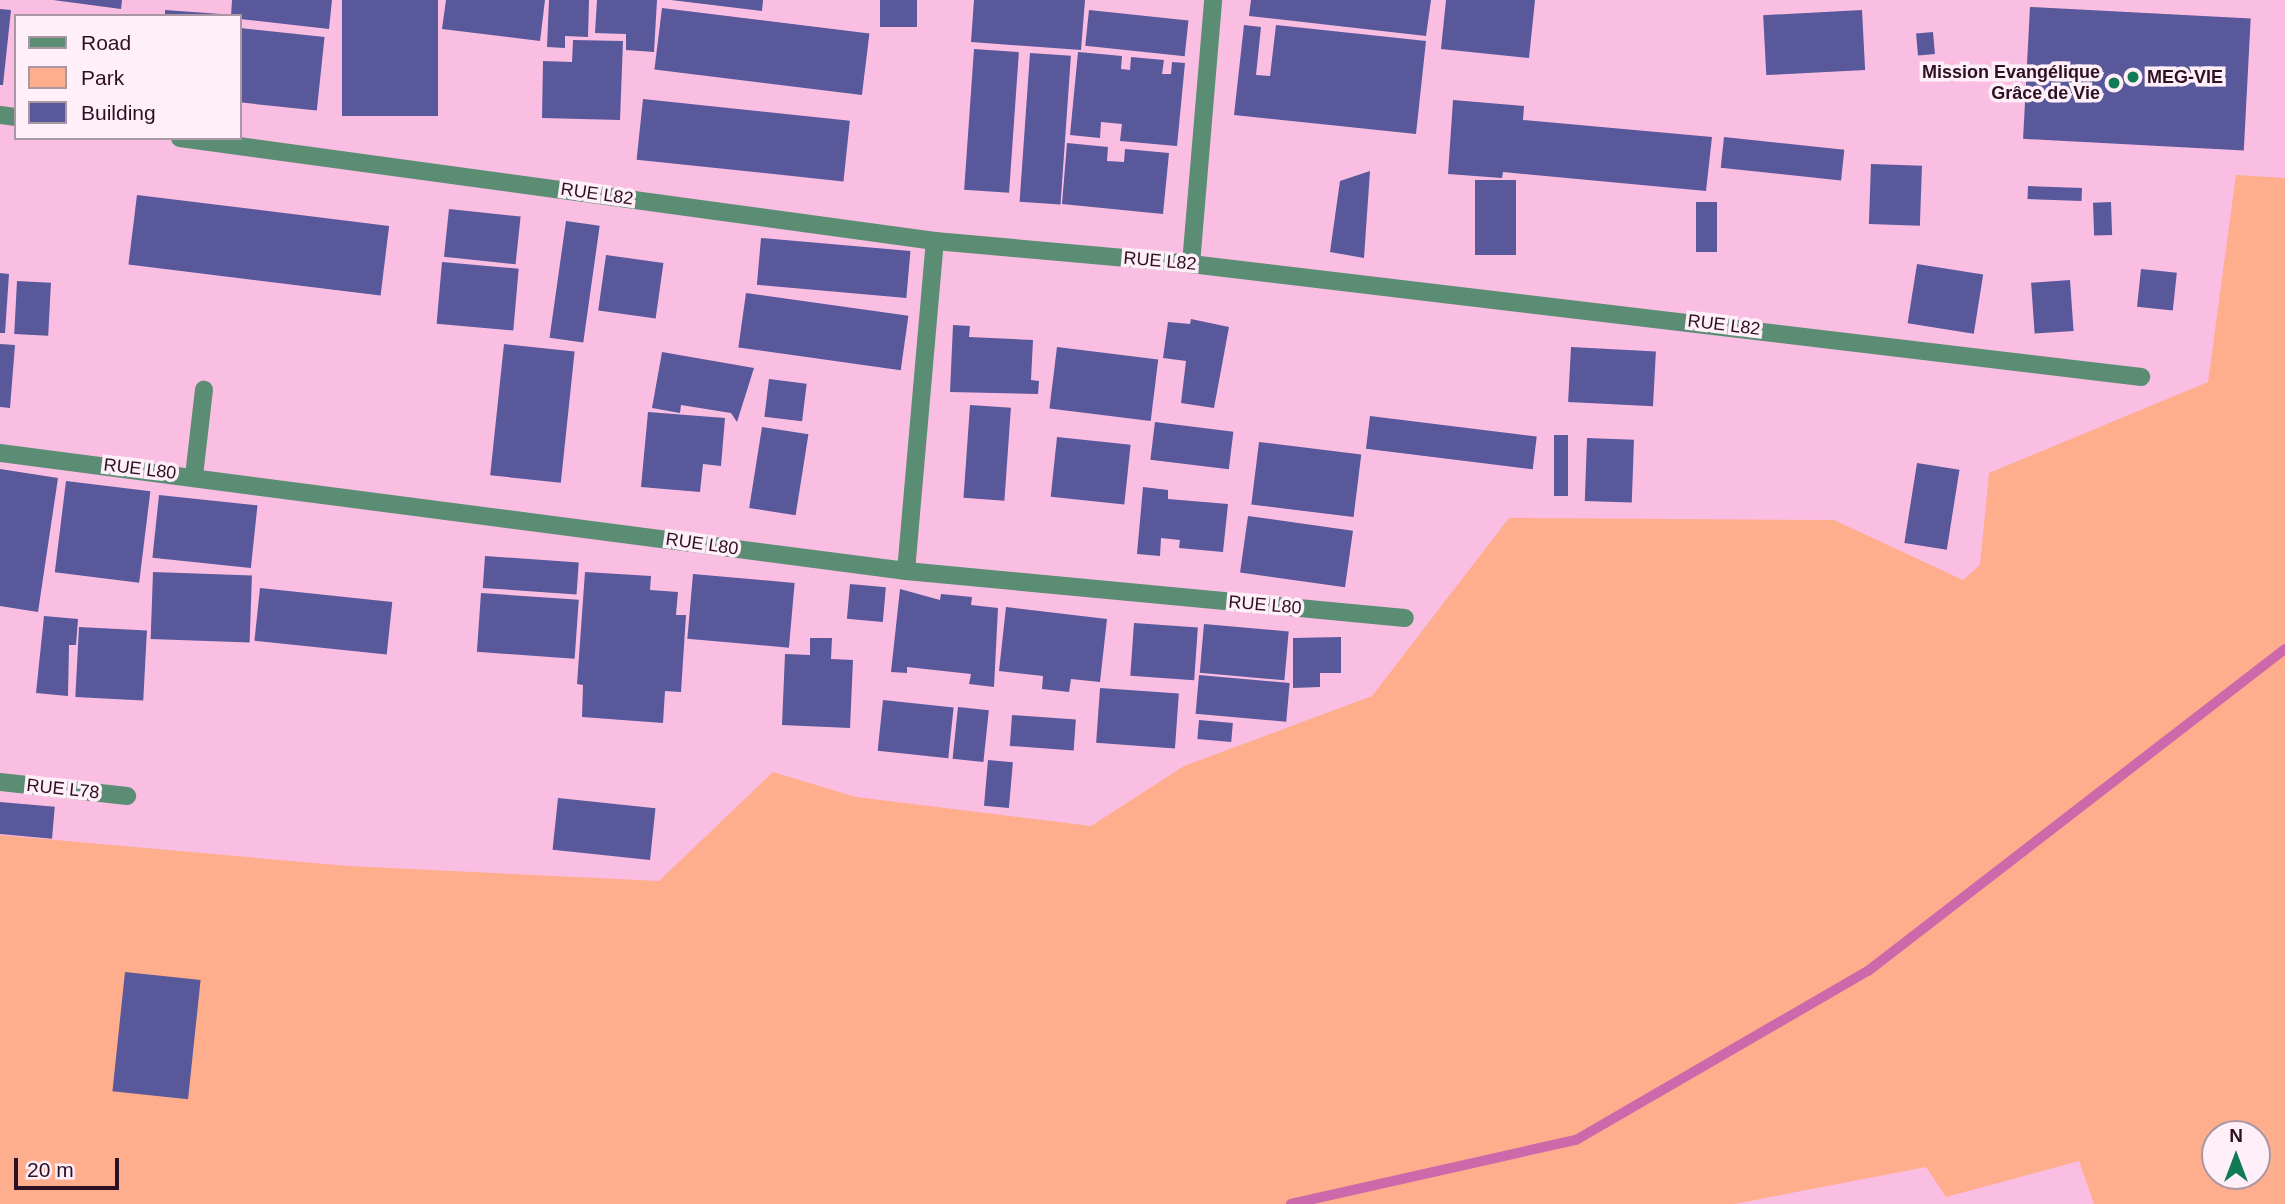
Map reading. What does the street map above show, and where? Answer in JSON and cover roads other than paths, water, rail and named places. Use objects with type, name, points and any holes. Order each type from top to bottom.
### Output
[{"type":"street","points":[[1191,264],[1213,0]]},
{"type":"street","name":"RUE L82","points":[[195,140],[935,241],[1191,264],[2141,377]]},
{"type":"street","points":[[905,571],[935,241]]},
{"type":"street","points":[[194,476],[204,390]]},
{"type":"street","name":"RUE L80","points":[[0,453],[194,476],[905,571],[1405,618]]},
{"type":"street","name":"RUE L78","points":[[0,782],[127,796]]},
{"type":"waterway","points":[[1291,1204],[1576,1140],[1868,971],[2285,649]]},
{"type":"place","name":"MEG-VIE","points":[[2133,77]]},
{"type":"place","name":"Mission Evangélique Grâce de Vie","points":[[2114,83]]}]
